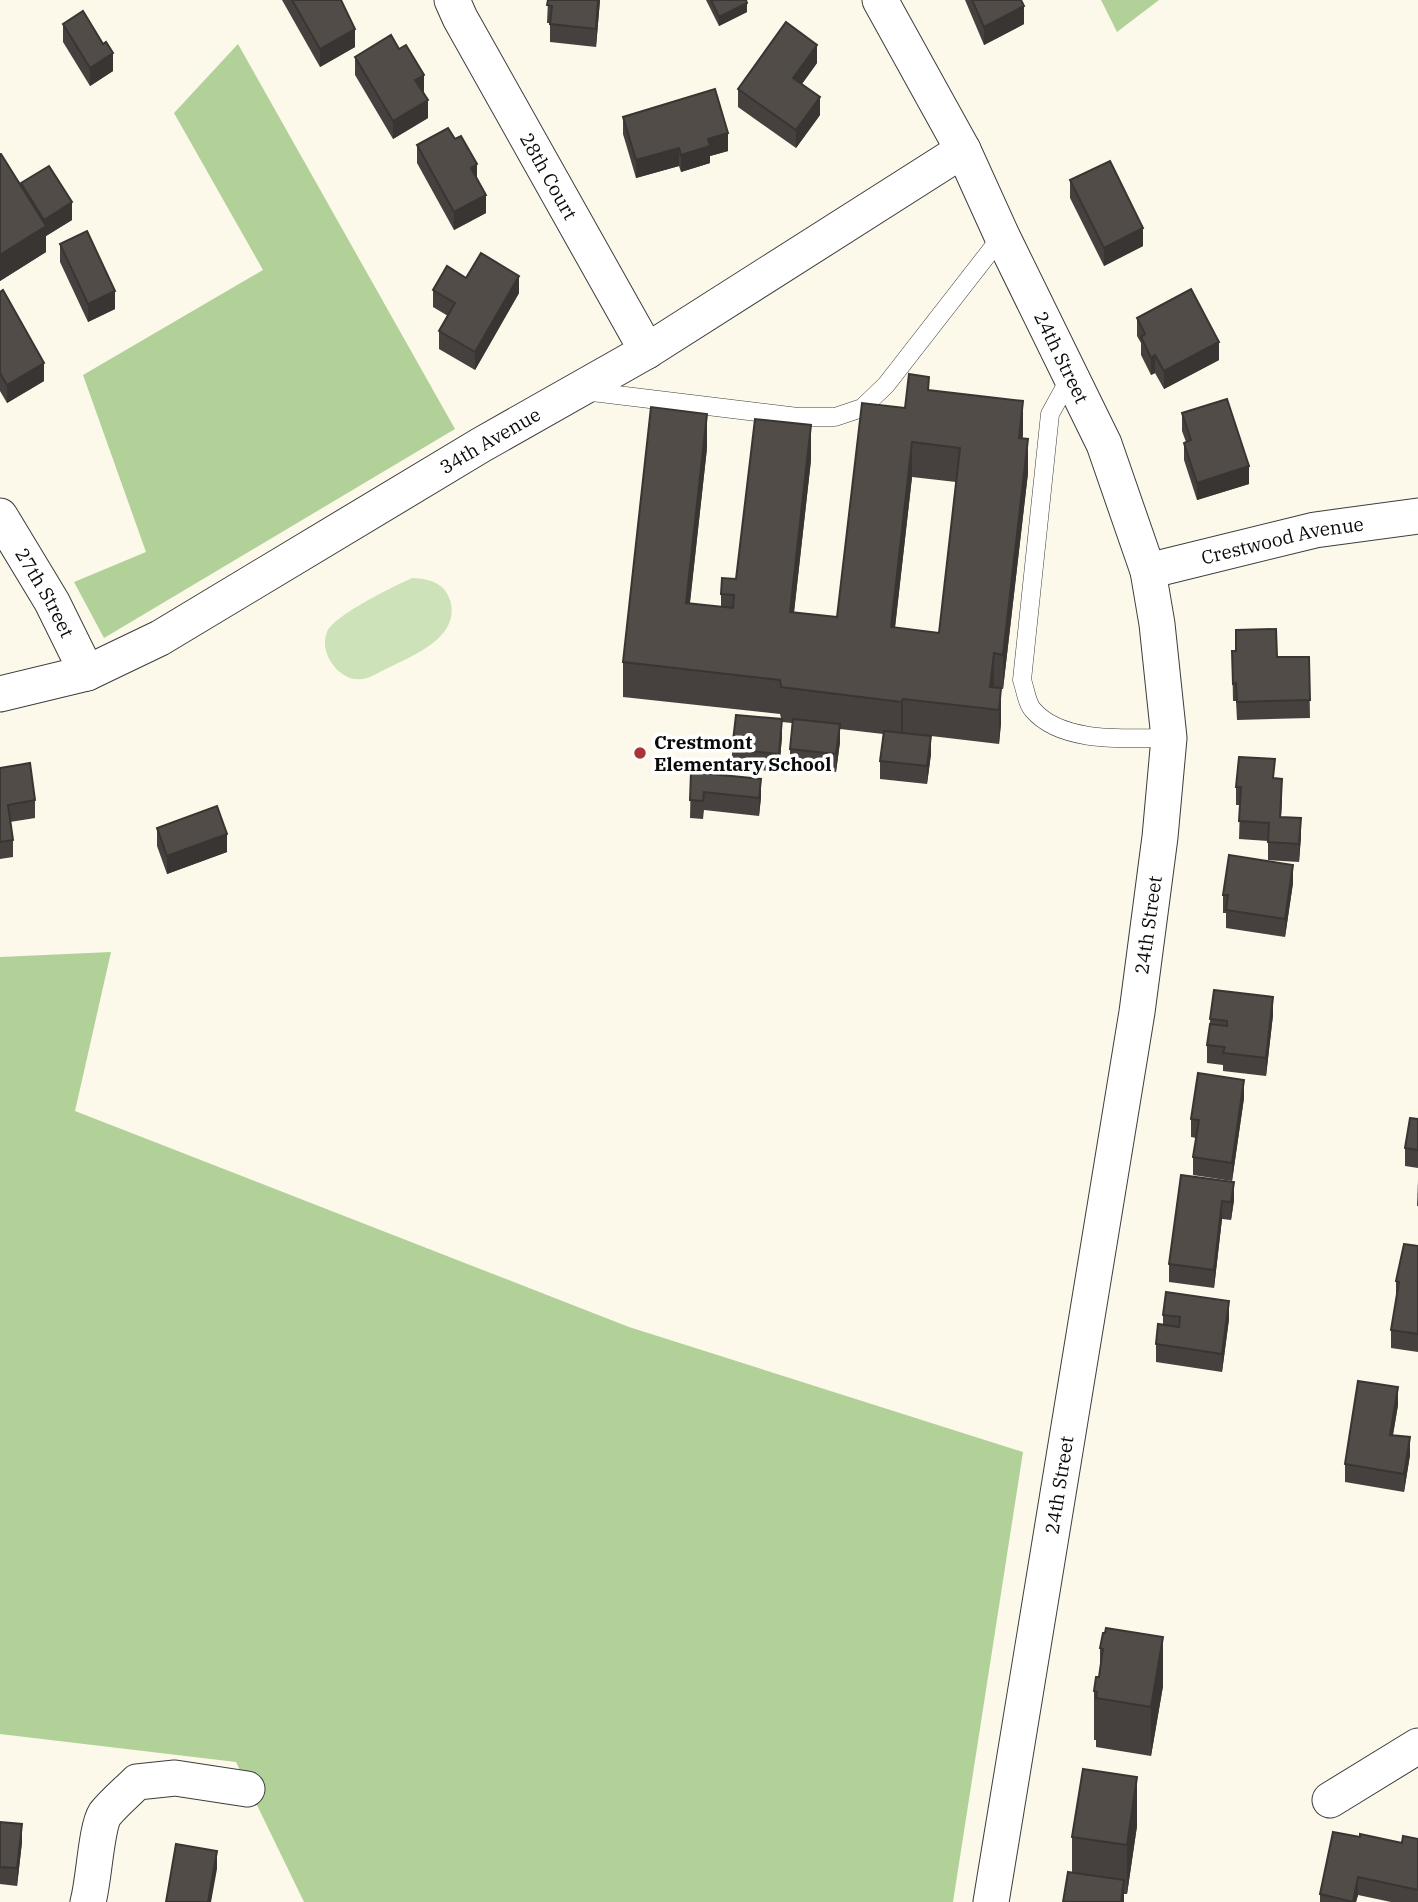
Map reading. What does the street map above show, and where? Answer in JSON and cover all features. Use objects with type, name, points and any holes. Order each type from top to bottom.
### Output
[{"type":"street","name":"28th Court","points":[[452,0],[647,351]]},
{"type":"street","name":"24th Street","points":[[880,0],[963,150],[1104,444],[1148,571],[1157,624],[1169,738],[1160,837],[1137,1012],[991,1902]]},
{"type":"street","name":"34th Avenue","points":[[0,694],[87,673],[160,638],[481,444],[647,351],[963,150]]},
{"type":"street","name":"27th Street","points":[[0,516],[52,602],[87,673]]},
{"type":"street","name":"Crestwood Avenue","points":[[1148,571],[1315,530],[1418,516]]},
{"type":"street","points":[[1330,1800],[1418,1746]]},
{"type":"street","points":[[88,1902],[104,1816],[137,1782],[176,1778],[247,1789]]},
{"type":"lane","points":[[578,390],[798,417],[835,417],[862,408],[886,384],[1002,236]]},
{"type":"lane","points":[[1071,376],[1050,414],[1022,680],[1032,710],[1063,732],[1169,738]]},
{"type":"green space","points":[[1101,0],[1159,0],[1117,32]]},
{"type":"green space","points":[[238,44],[455,429],[104,638],[74,582],[146,552],[83,375],[263,270],[174,113]]},
{"type":"green space","points":[[412,578],[440,585],[450,600],[452,614],[440,637],[416,654],[367,678],[354,679],[339,671],[328,657],[326,649],[327,632],[332,625],[365,602]]},
{"type":"green space","points":[[111,952],[75,1111],[629,1327],[1023,1452],[953,1902],[304,1902],[236,1762],[0,1734],[0,957]]},
{"type":"building","points":[[292,0],[341,0],[355,29],[320,49]]},
{"type":"building","points":[[548,0],[598,0],[596,29],[550,24],[552,6],[547,5]]},
{"type":"building","points":[[711,0],[746,0],[747,3],[719,17]]},
{"type":"building","points":[[972,0],[1021,0],[1024,6],[984,27]]},
{"type":"building","points":[[83,11],[103,44],[106,42],[113,53],[90,68],[63,24]]},
{"type":"building","points":[[786,22],[817,45],[793,78],[820,97],[796,130],[738,89]]},
{"type":"building","points":[[391,35],[399,49],[406,45],[424,75],[415,80],[428,100],[393,121],[355,57]]},
{"type":"building","points":[[715,89],[728,133],[708,139],[710,146],[681,155],[679,148],[636,160],[623,117]]},
{"type":"building","points":[[448,128],[455,139],[461,136],[477,164],[471,168],[486,195],[454,212],[417,145]]},
{"type":"building","points":[[0,154],[46,226],[0,255]]},
{"type":"building","points":[[1110,161],[1143,228],[1104,248],[1070,180]]},
{"type":"building","points":[[49,166],[72,202],[44,220],[21,183]]},
{"type":"building","points":[[87,231],[115,291],[88,304],[60,244]]},
{"type":"building","points":[[481,253],[519,276],[475,352],[439,331],[455,303],[433,290],[447,266],[466,278]]},
{"type":"building","points":[[1191,289],[1219,342],[1164,371],[1155,355],[1151,358],[1141,337],[1145,334],[1137,318]]},
{"type":"building","points":[[3,290],[44,363],[7,385],[0,373],[0,292]]},
{"type":"building","points":[[909,374],[929,377],[928,390],[1023,401],[1019,438],[1028,439],[1003,655],[994,653],[990,687],[1001,688],[999,710],[903,699],[901,702],[781,687],[780,680],[623,662],[651,407],[707,414],[686,603],[733,608],[734,595],[721,594],[722,578],[736,579],[755,419],[811,425],[790,612],[837,617],[862,403],[905,408]],"holes":[[[912,442],[960,448],[939,633],[891,627]]]},
{"type":"building","points":[[1227,399],[1249,466],[1197,483],[1184,443],[1191,440],[1182,413]]},
{"type":"building","points":[[1276,629],[1277,657],[1309,657],[1310,700],[1237,702],[1236,683],[1233,684],[1232,651],[1236,651],[1236,630]]},
{"type":"building","points":[[736,715],[782,719],[779,754],[732,749]]},
{"type":"building","points":[[793,719],[840,724],[836,754],[790,749]]},
{"type":"building","points":[[884,731],[931,736],[927,766],[880,761]]},
{"type":"building","points":[[1239,757],[1275,759],[1273,778],[1282,779],[1280,817],[1301,818],[1299,844],[1268,842],[1269,823],[1239,821],[1241,787],[1236,787]]},
{"type":"building","points":[[30,763],[35,800],[8,805],[13,840],[0,842],[0,768]]},
{"type":"building","points":[[691,772],[761,779],[759,798],[704,792],[703,801],[690,800]]},
{"type":"building","points":[[217,806],[227,834],[167,856],[157,828]]},
{"type":"building","points":[[1229,855],[1293,865],[1285,919],[1226,910],[1228,895],[1223,895]]},
{"type":"building","points":[[1214,990],[1273,997],[1266,1058],[1223,1053],[1225,1047],[1207,1045],[1210,1024],[1227,1026],[1227,1021],[1210,1019]]},
{"type":"building","points":[[1198,1073],[1244,1080],[1232,1163],[1193,1157],[1199,1120],[1191,1119]]},
{"type":"building","points":[[1410,1118],[1418,1119],[1418,1150],[1405,1148]]},
{"type":"building","points":[[1181,1175],[1234,1182],[1231,1202],[1222,1201],[1214,1270],[1169,1264]]},
{"type":"building","points":[[1404,1244],[1418,1246],[1418,1334],[1391,1330],[1399,1282],[1396,1281]]},
{"type":"building","points":[[1166,1292],[1229,1301],[1222,1354],[1156,1344],[1158,1324],[1179,1327],[1180,1317],[1163,1315]]},
{"type":"building","points":[[1358,1381],[1398,1387],[1390,1435],[1410,1437],[1404,1474],[1345,1464]]},
{"type":"building","points":[[1106,1628],[1163,1637],[1151,1707],[1096,1698],[1096,1677],[1099,1677],[1103,1649],[1100,1648]]},
{"type":"building","points":[[1083,1769],[1137,1777],[1127,1845],[1072,1837]]},
{"type":"building","points":[[0,1822],[22,1824],[17,1868],[0,1867]]},
{"type":"building","points":[[1333,1832],[1360,1837],[1360,1834],[1402,1843],[1403,1836],[1418,1839],[1418,1890],[1358,1877],[1353,1902],[1320,1894]]},
{"type":"building","points":[[176,1844],[217,1851],[208,1902],[166,1902]]},
{"type":"building","points":[[1068,1872],[1124,1880],[1121,1902],[1063,1902]]},
{"type":"place","name":"Crestmont Elementary School","points":[[640,753]]}]
